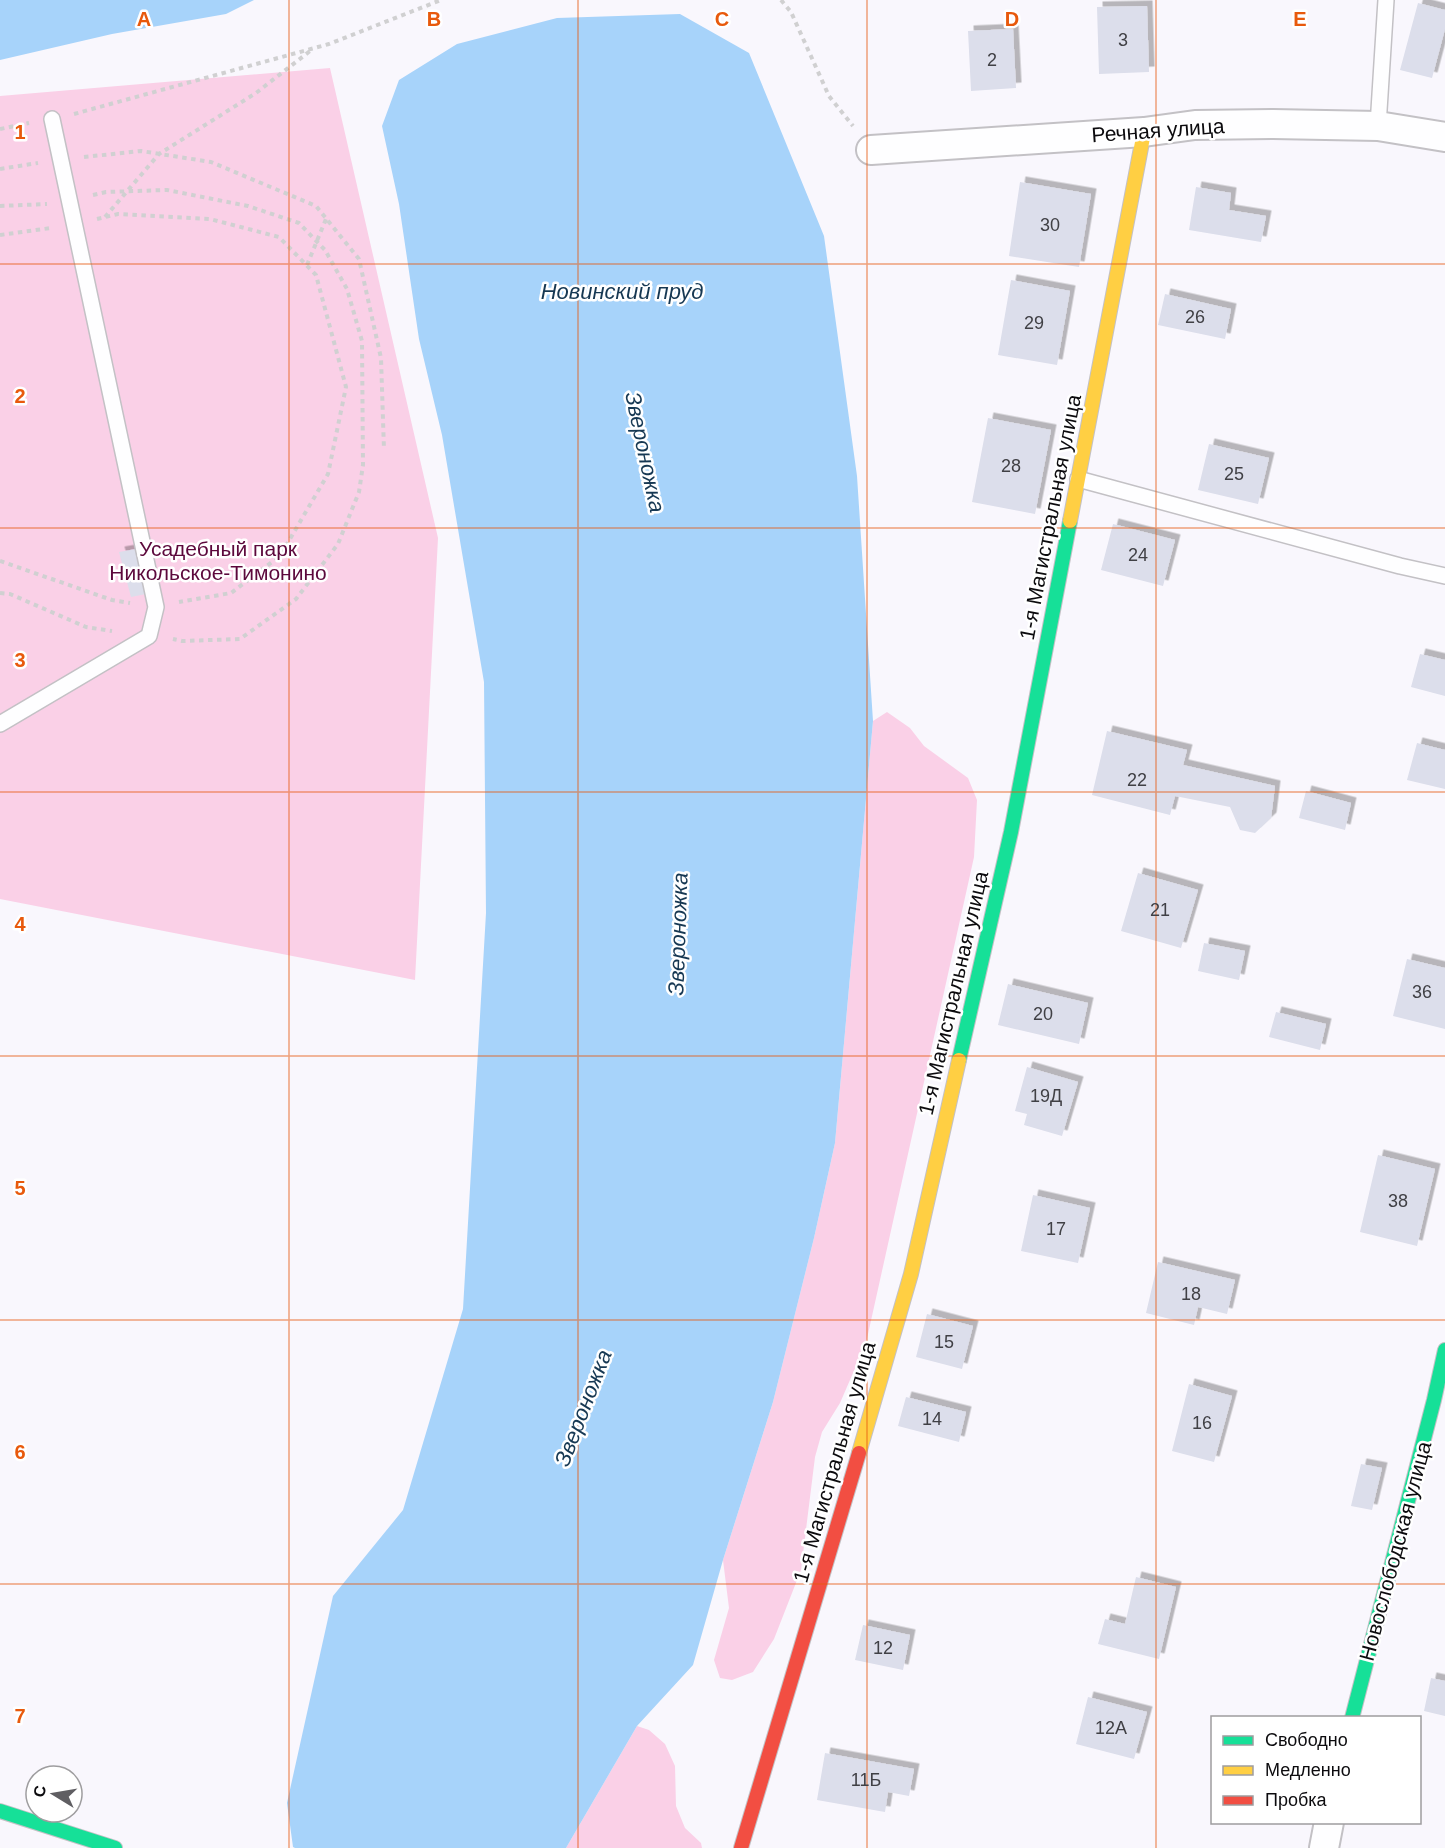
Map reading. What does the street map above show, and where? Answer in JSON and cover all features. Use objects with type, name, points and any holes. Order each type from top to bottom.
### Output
[{"type":"street","name":"Речная улица","points":[[871,150],[1144,132],[1195,125],[1378,126],[1445,137]]},
{"type":"street","name":"1-я Магистральная улица","points":[[741,1848],[911,1274],[1011,832],[1144,132]]},
{"type":"street","name":"Новослободская улица","points":[[1353,1716],[1445,1350]]},
{"type":"street","points":[[0,1810],[115,1848]]},
{"type":"street","points":[[1324,1848],[1329,1824]]},
{"type":"lane","points":[[1378,126],[1386,0]]},
{"type":"lane","points":[[0,724],[149,636],[156,607],[52,118]]},
{"type":"lane","points":[[1078,478],[1445,576]]},
{"type":"path","points":[[0,129],[70,115],[313,49],[441,0]]},
{"type":"path","points":[[781,0],[791,12],[830,96],[871,150]]},
{"type":"path","points":[[105,217],[159,154],[256,93],[313,49]]},
{"type":"path","points":[[0,169],[141,151],[211,162],[316,206],[359,259],[381,358],[384,450]]},
{"type":"path","points":[[0,206],[58,203],[106,192],[167,190],[248,206],[299,223],[325,250],[347,289],[362,341],[363,465],[359,492],[338,544],[296,599],[240,639],[182,640],[86,627],[10,594],[0,593]]},
{"type":"path","points":[[0,235],[75,225],[118,214],[210,219],[279,237],[316,275],[346,387],[328,474],[280,556],[231,593],[156,607],[112,600],[0,561]]},
{"type":"path","points":[[307,266],[326,218]]},
{"type":"green space","name":"Усадебный парк Никольское-Тимонино","points":[[330,68],[438,538],[415,980],[0,899],[0,96]]},
{"type":"green space","points":[[887,712],[910,728],[924,746],[968,778],[977,800],[974,857],[866,1343],[840,1403],[822,1432],[815,1457],[801,1570],[774,1639],[753,1672],[732,1680],[720,1678],[714,1660],[729,1608],[723,1560],[773,1402],[835,1143],[873,721]]},
{"type":"green space","points":[[637,1726],[649,1730],[665,1744],[675,1766],[676,1806],[685,1828],[701,1843],[702,1848],[566,1848]]},
{"type":"water","points":[[0,0],[254,0],[226,14],[112,34],[0,60]]},
{"type":"water","name":"Новинский пруд","points":[[680,14],[749,53],[824,236],[857,476],[873,721],[835,1143],[773,1402],[723,1560],[693,1665],[637,1726],[566,1848],[295,1848],[287,1803],[333,1596],[403,1510],[463,1309],[486,913],[484,682],[442,435],[419,339],[399,204],[382,126],[399,80],[457,44],[557,18]]},
{"type":"building","points":[[1418,3],[1445,10],[1445,29],[1432,78],[1400,70]]},
{"type":"building","points":[[1147,6],[1149,72],[1099,74],[1097,7]]},
{"type":"building","points":[[1013,29],[1016,88],[971,91],[968,31]]},
{"type":"building","points":[[1020,182],[1091,194],[1079,267],[1009,256]]},
{"type":"building","points":[[1196,187],[1231,193],[1229,210],[1266,216],[1261,242],[1189,230]]},
{"type":"building","points":[[1011,280],[1070,291],[1057,365],[998,355]]},
{"type":"building","points":[[1165,294],[1231,309],[1225,339],[1158,325]]},
{"type":"building","points":[[988,418],[1051,430],[1035,514],[972,502]]},
{"type":"building","points":[[1209,444],[1269,458],[1258,504],[1198,490]]},
{"type":"building","points":[[1113,524],[1175,540],[1163,586],[1101,570]]},
{"type":"building","points":[[136,549],[146,594],[131,597],[119,552]]},
{"type":"building","points":[[1420,654],[1445,660],[1445,696],[1411,687]]},
{"type":"building","points":[[1107,731],[1187,750],[1183,765],[1275,786],[1271,818],[1255,833],[1240,830],[1230,807],[1175,796],[1170,815],[1092,795]]},
{"type":"building","points":[[1417,743],[1445,750],[1445,789],[1407,780]]},
{"type":"building","points":[[1306,791],[1351,803],[1345,830],[1299,818]]},
{"type":"building","points":[[1138,873],[1198,890],[1181,948],[1121,931]]},
{"type":"building","points":[[1204,943],[1245,951],[1239,980],[1198,971]]},
{"type":"building","points":[[1407,959],[1445,968],[1445,1029],[1393,1016]]},
{"type":"building","points":[[1008,984],[1088,1003],[1079,1044],[998,1025]]},
{"type":"building","points":[[1276,1012],[1326,1024],[1320,1050],[1269,1037]]},
{"type":"building","points":[[1027,1067],[1078,1082],[1062,1136],[1024,1125],[1027,1114],[1015,1111]]},
{"type":"building","points":[[1378,1155],[1435,1169],[1417,1246],[1360,1232]]},
{"type":"building","points":[[1033,1195],[1090,1208],[1078,1263],[1021,1251]]},
{"type":"building","points":[[1158,1262],[1235,1280],[1227,1314],[1198,1307],[1194,1325],[1146,1313]]},
{"type":"building","points":[[927,1314],[973,1326],[962,1369],[916,1357]]},
{"type":"building","points":[[1189,1384],[1232,1396],[1214,1462],[1172,1451]]},
{"type":"building","points":[[906,1397],[966,1412],[959,1442],[898,1426]]},
{"type":"building","points":[[1361,1464],[1382,1468],[1372,1510],[1351,1506]]},
{"type":"building","points":[[1136,1577],[1176,1587],[1159,1659],[1098,1644],[1105,1619],[1125,1624]]},
{"type":"building","points":[[863,1625],[910,1635],[903,1670],[855,1660]]},
{"type":"building","points":[[1431,1678],[1445,1681],[1445,1716],[1424,1711]]},
{"type":"building","points":[[1088,1697],[1147,1712],[1134,1759],[1076,1744]]},
{"type":"building","points":[[825,1753],[914,1769],[909,1796],[888,1792],[885,1812],[817,1800]]},
{"type":"traffic: fast","points":[[959,1060],[1011,832],[1070,521]]},
{"type":"traffic: fast","points":[[1353,1716],[1445,1350]]},
{"type":"traffic: fast","points":[[0,1811],[115,1848]]},
{"type":"traffic: slow","points":[[1070,521],[1144,132]]},
{"type":"traffic: slow","points":[[859,1453],[911,1274],[959,1060]]},
{"type":"traffic: jam","points":[[741,1848],[859,1453]]},
{"type":"water label","name":"Звероножка","points":[[645,452]]},
{"type":"water label","name":"Звероножка","points":[[678,934]]},
{"type":"water label","name":"Звероножка","points":[[583,1408]]}]
